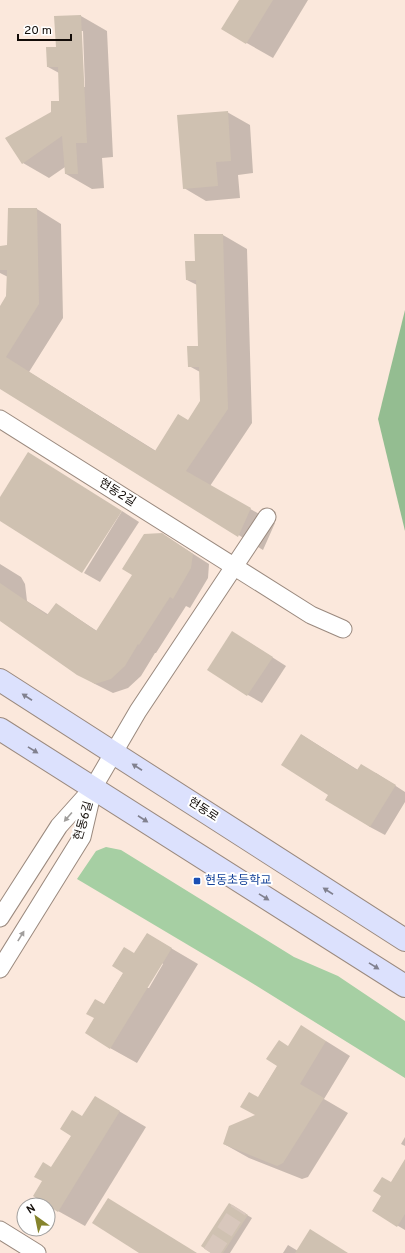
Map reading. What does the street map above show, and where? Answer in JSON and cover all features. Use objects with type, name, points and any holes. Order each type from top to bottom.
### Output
[{"type":"main road","name":"현동로","points":[[0,680],[405,940]]},
{"type":"main road","points":[[0,729],[405,986]]},
{"type":"street","name":"현동2길","points":[[0,419],[235,568],[311,614],[343,629]]},
{"type":"street","points":[[93,788],[138,711],[235,568],[267,517]]},
{"type":"street","name":"현동6길","points":[[0,918],[59,826],[93,788]]},
{"type":"street","name":"현동6길","points":[[0,969],[82,837],[93,788]]},
{"type":"street","points":[[0,1230],[37,1253]]},
{"type":"green space","points":[[405,310],[405,531],[378,419]]},
{"type":"green space","points":[[106,847],[121,850],[294,957],[338,976],[405,1021],[405,1078],[247,980],[77,879],[96,851]]},
{"type":"building","points":[[239,0],[273,0],[246,44],[221,29]]},
{"type":"building","points":[[81,15],[87,143],[76,143],[78,174],[65,174],[62,136],[22,164],[5,138],[51,112],[51,101],[59,101],[58,67],[47,67],[46,47],[56,47],[54,16]]},
{"type":"building","points":[[228,111],[231,161],[216,162],[218,186],[183,189],[177,115]]},
{"type":"building","points":[[8,208],[37,208],[39,304],[6,357],[155,451],[178,414],[188,420],[200,401],[199,367],[188,367],[187,346],[198,346],[196,280],[186,280],[185,261],[195,261],[194,234],[223,234],[228,409],[186,471],[251,508],[238,537],[0,389],[0,306],[6,296],[7,270],[0,270],[0,246],[7,245]]},
{"type":"building","points":[[28,452],[122,511],[82,573],[0,521],[0,497]]},
{"type":"building","points":[[162,533],[193,554],[191,568],[173,599],[170,597],[125,666],[111,679],[95,684],[77,675],[0,621],[0,583],[47,615],[56,603],[96,631],[132,575],[122,569],[144,534]]},
{"type":"building","points":[[232,631],[273,657],[247,696],[207,670]]},
{"type":"building","points":[[301,734],[357,770],[361,764],[396,785],[370,827],[325,800],[328,795],[281,765]]},
{"type":"building","points":[[147,933],[172,948],[110,1049],[85,1033],[94,1018],[86,1014],[95,999],[104,1004],[123,973],[112,966],[124,947],[134,953]]},
{"type":"building","points":[[301,1025],[326,1041],[300,1084],[324,1098],[283,1163],[277,1166],[223,1144],[229,1126],[255,1115],[240,1107],[249,1092],[258,1097],[277,1066],[266,1059],[279,1040],[288,1046]]},
{"type":"building","points":[[95,1096],[120,1111],[58,1212],[56,1211],[56,1197],[33,1196],[42,1181],[34,1177],[43,1162],[51,1167],[71,1136],[60,1129],[72,1110],[82,1116]]},
{"type":"building","points":[[405,1159],[405,1214],[397,1227],[372,1211],[381,1196],[373,1191],[382,1177],[391,1182]]},
{"type":"building","points":[[108,1198],[197,1253],[139,1253],[92,1223]]},
{"type":"building","points":[[229,1203],[248,1215],[223,1253],[211,1253],[201,1246]]},
{"type":"building","points":[[310,1229],[348,1253],[295,1253]]},
{"type":"tunnel","points":[[211,1253],[239,1209]]},
{"type":"place","name":"현동초등학교","points":[[197,881]]}]
